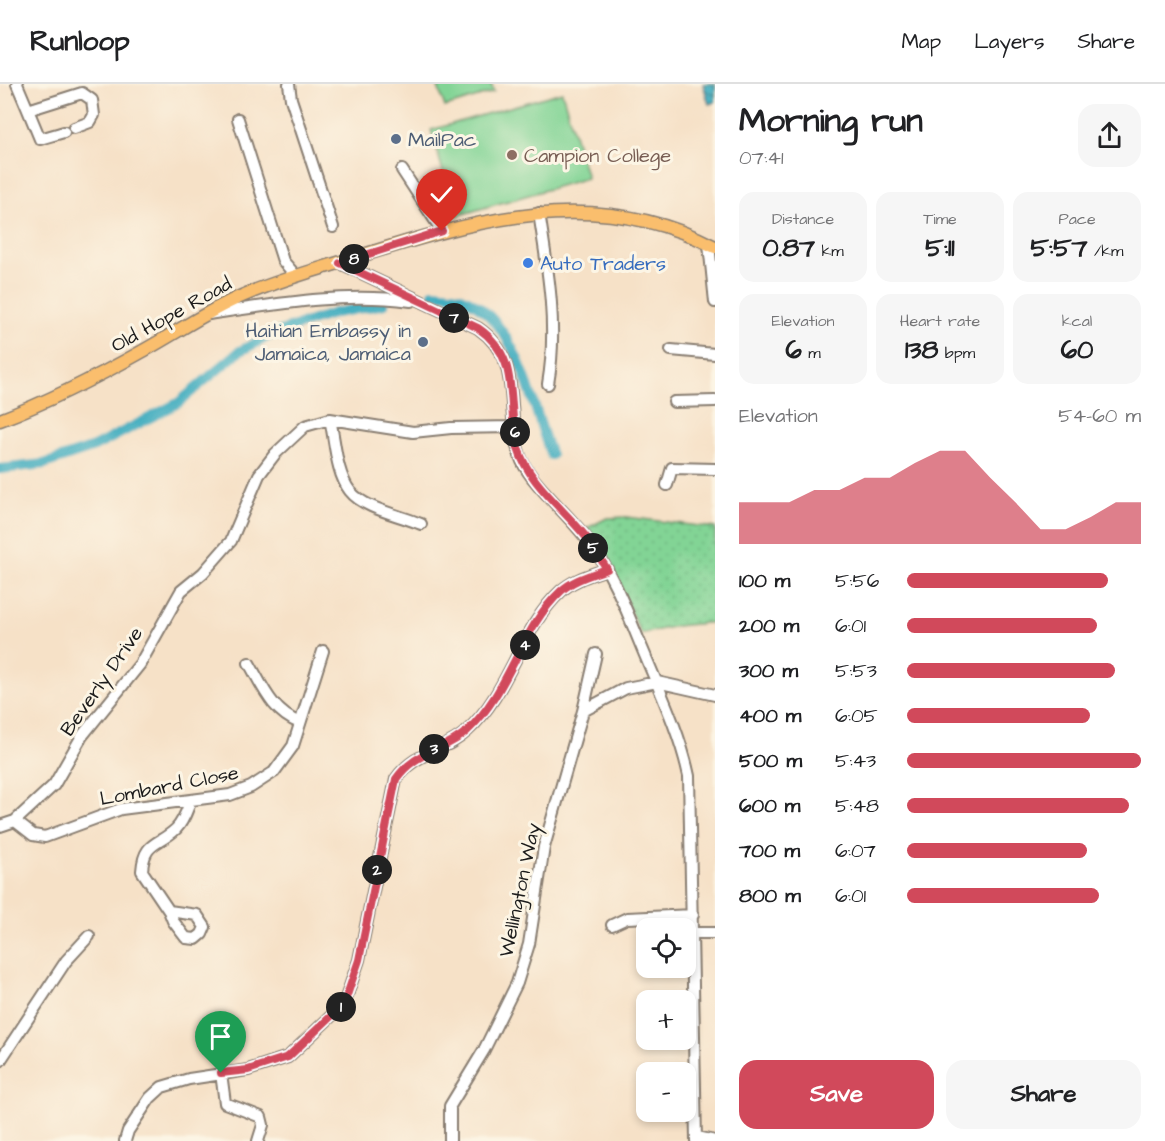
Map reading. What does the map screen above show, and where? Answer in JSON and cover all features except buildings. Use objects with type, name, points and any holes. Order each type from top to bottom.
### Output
[{"type":"main road","name":"Old Hope Road","points":[[0,420],[78,387],[243,295],[296,276],[442,231],[539,213],[602,212],[657,224],[712,246]]},
{"type":"street","points":[[17,84],[40,139],[90,122],[94,115],[94,108],[87,95],[82,93],[28,110]]},
{"type":"street","points":[[289,84],[291,99],[333,227]]},
{"type":"street","points":[[238,119],[283,261],[296,276]]},
{"type":"street","points":[[402,170],[442,231]]},
{"type":"street","points":[[539,213],[551,295],[553,358],[548,384]]},
{"type":"street","points":[[712,246],[715,302]]},
{"type":"street","points":[[340,263],[478,328],[492,338],[500,348],[507,362],[512,390],[514,428],[523,463],[590,542],[607,569],[657,682],[686,761],[689,776],[693,918]]},
{"type":"street","points":[[204,315],[320,298],[374,296],[426,303]]},
{"type":"street","points":[[671,350],[715,354]]},
{"type":"street","points":[[674,402],[715,401]]},
{"type":"street","points":[[330,419],[342,476],[349,490],[367,503],[421,524]]},
{"type":"street","name":"Beverly Drive","points":[[0,826],[15,821],[54,785],[82,736],[111,696],[140,664],[181,591],[203,573],[231,541],[259,475],[275,454],[305,426],[330,419],[413,432],[451,428],[514,428]]},
{"type":"street","points":[[667,486],[672,468],[715,469]]},
{"type":"street","points":[[125,1141],[128,1131],[150,1098],[162,1087],[221,1073],[248,1070],[288,1057],[344,1004],[359,960],[396,779],[402,770],[423,754],[466,732],[506,680],[538,620],[562,590],[575,581],[607,569]]},
{"type":"street","name":"Lombard Close","points":[[15,821],[33,835],[45,837],[121,809],[230,795],[251,787],[274,772],[293,747],[323,651]]},
{"type":"street","name":"Wellington Way","points":[[450,1141],[450,1106],[484,1050],[518,983],[529,944],[544,847],[597,654]]},
{"type":"street","points":[[249,663],[271,702],[284,717],[300,723]]},
{"type":"street","points":[[583,711],[626,688],[657,682],[715,695]]},
{"type":"street","points":[[170,911],[145,877],[143,860],[152,845],[176,829],[185,817],[191,800]]},
{"type":"street","points":[[612,925],[627,918],[693,915]]},
{"type":"street","points":[[696,933],[715,933]]},
{"type":"street","points":[[0,1061],[66,961],[89,936]]},
{"type":"street","points":[[695,978],[697,1139],[715,1141]]},
{"type":"street","points":[[221,1073],[225,1103],[261,1117],[263,1125],[258,1141]]},
{"type":"green space","points":[[437,84],[491,84],[494,92],[445,107]]},
{"type":"green space","points":[[562,92],[587,178],[456,216],[431,130]]},
{"type":"green space","points":[[626,517],[715,528],[715,622],[676,626],[641,634],[608,563],[587,528],[607,518]]},
{"type":"water","points":[[703,84],[715,84],[715,102],[709,104]]},
{"type":"waterway","points":[[433,293],[461,297],[481,308],[497,324],[510,343],[520,365],[551,455]]},
{"type":"waterway","points":[[0,469],[44,464],[94,447],[178,403],[240,351],[275,333],[335,313],[384,304]]},
{"type":"place","name":"MailPac","points":[[396,139]]},
{"type":"place","name":"Campion College","points":[[512,155]]},
{"type":"place","name":"Auto Traders","points":[[528,263]]},
{"type":"place","name":"Haitian Embassy in Jamaica, Jamaica","points":[[423,342]]},
{"type":"route","points":[[221,1073],[248,1070],[288,1057],[344,1004],[359,960],[396,779],[402,770],[423,754],[466,732],[506,680],[538,620],[562,590],[575,581],[607,569],[590,542],[523,463],[514,428],[512,390],[507,362],[492,338],[478,328],[340,263],[442,231]]}]
